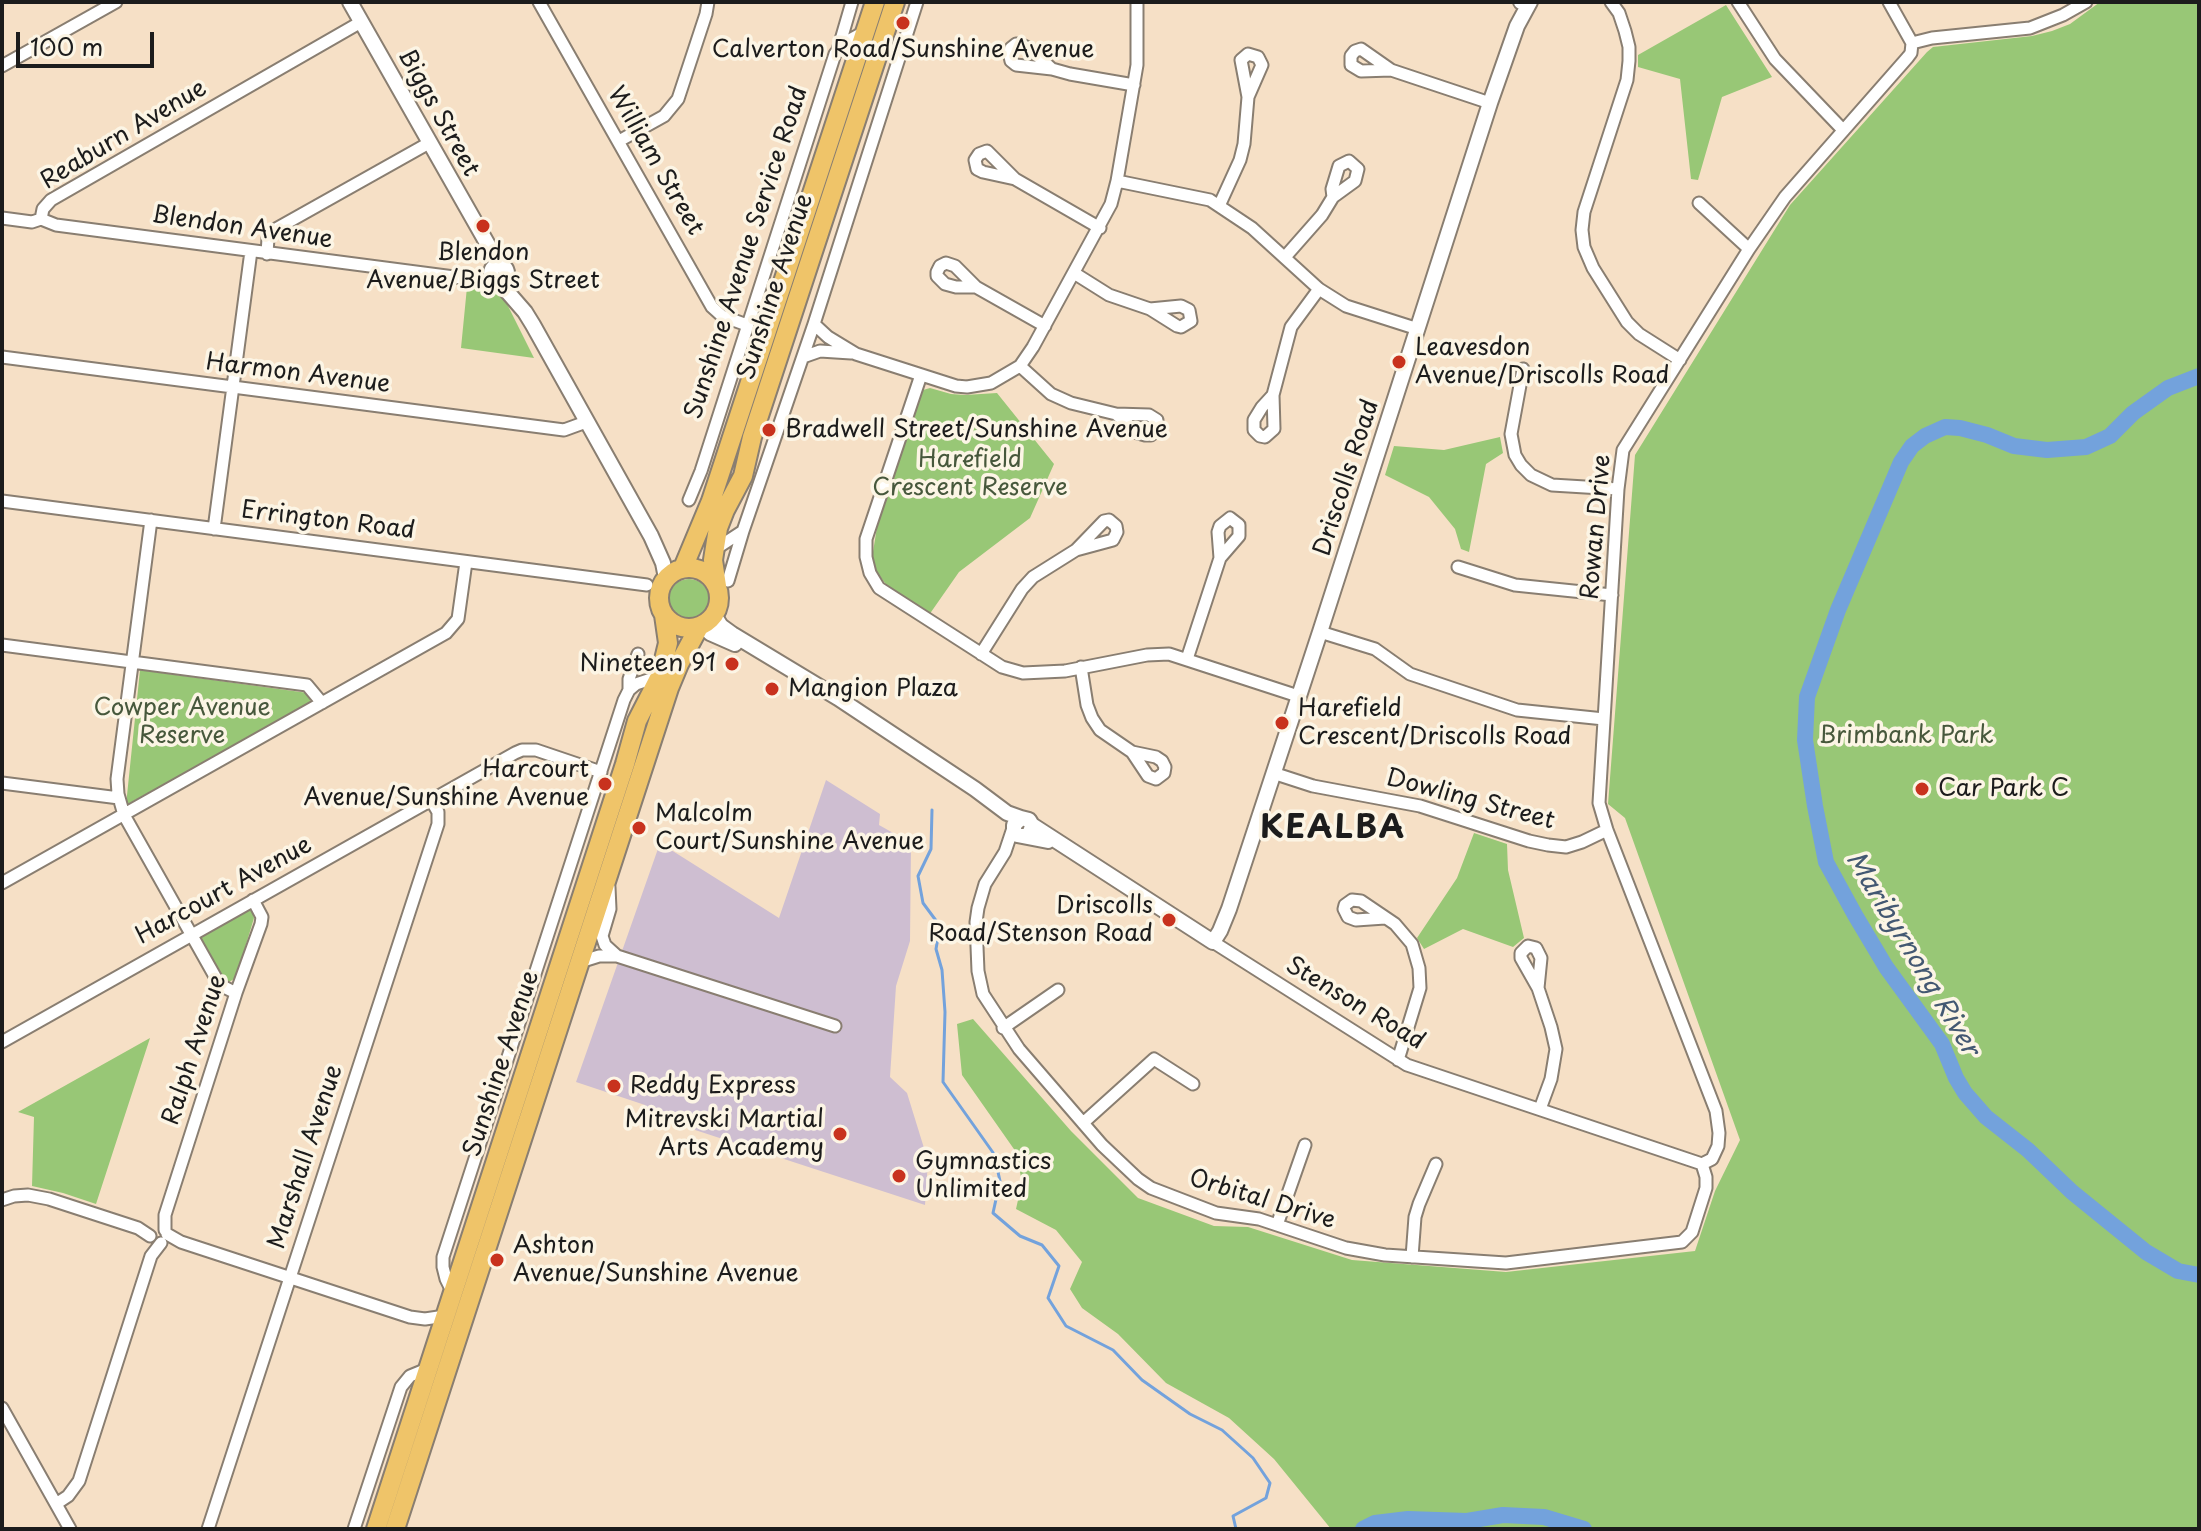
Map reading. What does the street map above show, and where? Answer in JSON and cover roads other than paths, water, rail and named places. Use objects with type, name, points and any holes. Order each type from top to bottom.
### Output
[{"type":"main road","name":"Sunshine Avenue","points":[[723,584],[713,550],[715,537],[743,476],[752,437],[895,2]]},
{"type":"main road","name":"Sunshine Avenue","points":[[677,572],[711,501],[868,13]]},
{"type":"main road","points":[[703,571],[723,584],[720,598],[706,623],[683,628],[664,615],[659,593],[677,572],[703,571]]},
{"type":"main road","name":"Sunshine Avenue","points":[[376,1529],[435,1343],[453,1321],[452,1291],[637,721],[660,676],[668,643],[664,615]]},
{"type":"main road","name":"Sunshine Avenue","points":[[395,1529],[453,1321],[539,1088],[674,674],[706,623]]},
{"type":"main road","points":[[569,937],[580,962]]},
{"type":"main road","points":[[493,1169],[514,1127],[526,1092],[532,1087],[539,1088]]},
{"type":"main road","points":[[409,1424],[418,1421],[425,1413],[453,1321]]},
{"type":"street","points":[[2,66],[116,2]]},
{"type":"street","name":"Biggs Street","points":[[350,2],[487,245],[497,274],[533,325],[651,536],[663,563],[677,572]]},
{"type":"street","name":"William Street","points":[[539,2],[712,307],[722,316],[747,325]]},
{"type":"street","points":[[619,141],[664,116],[678,99],[708,2]]},
{"type":"street","name":"Sunshine Avenue Service Road","points":[[689,500],[852,2]]},
{"type":"street","points":[[723,584],[814,324],[917,2]]},
{"type":"street","points":[[814,324],[856,354],[943,383],[981,386],[1000,379],[1020,366],[1111,204],[1137,65],[1137,2]]},
{"type":"street","points":[[1520,2],[1530,2]]},
{"type":"street","name":"Driscolls Road","points":[[1517,26],[1520,2]]},
{"type":"street","name":"Driscolls Road","points":[[1213,942],[1225,921],[1490,103],[1517,26],[1530,2]]},
{"type":"street","points":[[1611,2],[1619,13],[1629,47],[1627,80],[1584,212],[1584,247],[1593,268],[1627,322],[1639,334],[1680,360]]},
{"type":"street","points":[[1738,2],[1775,59],[1843,130]]},
{"type":"street","points":[[1889,2],[1912,43],[1932,38],[2030,28],[2086,2]]},
{"type":"street","points":[[838,50],[868,13]]},
{"type":"street","name":"Reaburn Avenue","points":[[41,219],[43,209],[51,200],[361,22]]},
{"type":"street","name":"Rowan Drive","points":[[1702,1164],[1712,1159],[1718,1146],[1716,1111],[1599,803],[1623,450],[1785,197],[1908,57],[1912,43]]},
{"type":"street","points":[[1052,69],[1134,85]]},
{"type":"street","points":[[1391,70],[1490,103]]},
{"type":"street","points":[[1219,206],[1240,160],[1248,97]]},
{"type":"street","points":[[267,254],[268,238],[274,230],[429,143]]},
{"type":"street","points":[[1015,179],[1100,228]]},
{"type":"street","points":[[1117,181],[1201,198],[1219,206],[1252,228],[1319,289],[1346,306],[1418,329]]},
{"type":"street","points":[[1285,257],[1322,215],[1333,197]]},
{"type":"street","points":[[1699,203],[1749,249]]},
{"type":"street","name":"Blendon Avenue","points":[[2,218],[32,222],[41,219],[56,225],[485,281],[497,274]]},
{"type":"street","points":[[214,529],[251,251]]},
{"type":"street","points":[[1074,273],[1109,295],[1150,309]]},
{"type":"street","points":[[976,287],[1045,326]]},
{"type":"street","points":[[1273,395],[1291,327],[1319,289]]},
{"type":"street","name":"Sunshine Avenue","points":[[803,357],[820,351],[856,354]]},
{"type":"street","name":"Harmon Avenue","points":[[2,357],[564,430],[586,422]]},
{"type":"street","points":[[1020,366],[1051,394],[1071,403],[1116,414]]},
{"type":"street","points":[[1523,369],[1511,434],[1512,445],[1521,465],[1531,475],[1552,485],[1618,489]]},
{"type":"street","points":[[921,375],[866,539],[870,573],[879,588],[1002,667],[1023,673],[1065,671],[1147,655],[1169,654],[1298,696]]},
{"type":"street","points":[[701,471],[711,501]]},
{"type":"street","name":"Errington Road","points":[[2,501],[647,585]]},
{"type":"street","points":[[151,520],[117,779],[119,798],[124,815],[217,980],[236,993]]},
{"type":"street","points":[[713,550],[743,531]]},
{"type":"street","points":[[981,654],[1022,589],[1033,577],[1076,550]]},
{"type":"street","points":[[1187,659],[1220,558]]},
{"type":"street","points":[[2,883],[446,633],[454,626],[460,607],[466,562]]},
{"type":"street","points":[[1458,567],[1515,585],[1612,595]]},
{"type":"street","name":"Stenson Road","points":[[706,623],[721,626],[830,693],[994,802],[1021,829],[1056,842],[1398,1060],[1702,1164]]},
{"type":"street","points":[[1320,632],[1375,649],[1410,674],[1517,710],[1604,719]]},
{"type":"street","points":[[2,645],[307,685],[322,703]]},
{"type":"street","points":[[629,690],[629,679],[638,654]]},
{"type":"street","points":[[1081,667],[1092,718],[1100,730],[1132,752]]},
{"type":"street","points":[[452,1291],[446,1279],[443,1257],[624,700],[629,690],[640,681],[660,676]]},
{"type":"street","name":"Harcourt Avenue","points":[[2,1042],[522,750],[536,750],[601,772]]},
{"type":"street","name":"Dowling Street","points":[[1273,773],[1313,786],[1420,806],[1548,845],[1566,847],[1607,830]]},
{"type":"street","points":[[2,783],[119,798]]},
{"type":"street","name":"Marshall Avenue","points":[[208,1529],[438,824],[438,812],[431,800]]},
{"type":"street","name":"Orbital Drive","points":[[1021,829],[985,884],[976,922],[983,994],[1019,1049],[1083,1123],[1122,1164],[1151,1188],[1216,1213],[1259,1219],[1346,1248],[1385,1255],[1506,1263],[1675,1244],[1687,1238],[1692,1232],[1706,1188],[1702,1164]]},
{"type":"street","points":[[609,874],[610,909],[602,936],[605,945],[617,956]]},
{"type":"street","name":"Ralph Avenue","points":[[56,1504],[68,1496],[79,1481],[261,924],[262,917],[253,900]]},
{"type":"street","points":[[1385,918],[1400,929],[1412,944],[1419,968],[1417,1001],[1398,1060]]},
{"type":"street","points":[[580,962],[607,955],[617,956],[835,1026]]},
{"type":"street","points":[[1538,988],[1556,1049],[1551,1079],[1540,1109]]},
{"type":"street","points":[[1003,1028],[1058,990]]},
{"type":"street","points":[[1083,1123],[1154,1059],[1193,1084]]},
{"type":"street","points":[[1277,1225],[1305,1145]]},
{"type":"street","points":[[1412,1257],[1415,1217],[1436,1161]]},
{"type":"street","points":[[2,1200],[28,1195],[49,1199],[410,1317],[453,1321]]},
{"type":"street","points":[[410,1317],[423,1325],[435,1343]]},
{"type":"street","points":[[354,1529],[398,1394],[410,1376],[427,1369]]},
{"type":"street","points":[[2,1408],[70,1529]]},
{"type":"waterway","name":"Maribyrnong River","points":[[2199,376],[2168,388],[2133,413],[2110,436],[2086,447],[2047,450],[2014,446],[1987,435],[1945,427],[1912,446],[1901,462],[1838,610],[1807,697],[1805,740],[1826,862],[1886,967],[1942,1044],[1965,1093],[1986,1117],[2146,1252],[2178,1271],[2199,1275]]},
{"type":"waterway","points":[[932,810],[931,849],[918,876],[923,903],[940,926],[936,949],[942,970],[945,1012],[943,1082],[994,1154],[1000,1181],[993,1213],[1020,1236],[1042,1245],[1059,1266],[1048,1298],[1066,1326],[1113,1350],[1142,1380],[1190,1414],[1222,1430],[1253,1458],[1270,1483],[1266,1498],[1233,1516],[1236,1529]]},
{"type":"waterway","name":"Maribyrnong River","points":[[1363,1529],[1375,1523],[1408,1519],[1467,1521],[1503,1515],[1544,1517],[1584,1529]]},
{"type":"place","name":"Calverton Road/Sunshine Avenue","points":[[903,23]]},
{"type":"place","name":"Blendon Avenue/Biggs Street","points":[[483,226]]},
{"type":"place","name":"Leavesdon Avenue/Driscolls Road","points":[[1399,362]]},
{"type":"place","name":"Bradwell Street/Sunshine Avenue","points":[[769,430]]},
{"type":"place","name":"Nineteen 91","points":[[732,664]]},
{"type":"place","name":"Mangion Plaza","points":[[772,689]]},
{"type":"place","name":"Harefield Crescent/Driscolls Road","points":[[1282,723]]},
{"type":"place","name":"Harcourt Avenue/Sunshine Avenue","points":[[605,784]]},
{"type":"place","name":"Car Park C","points":[[1922,789]]},
{"type":"place","name":"Malcolm Court/Sunshine Avenue","points":[[639,828]]},
{"type":"place","name":"Driscolls Road/Stenson Road","points":[[1169,920]]},
{"type":"place","name":"Reddy Express","points":[[614,1086]]},
{"type":"place","name":"Mitrevski Martial Arts Academy","points":[[840,1134]]},
{"type":"place","name":"Gymnastics Unlimited","points":[[899,1176]]},
{"type":"place","name":"Ashton Avenue/Sunshine Avenue","points":[[497,1260]]},
{"type":"district","name":"KEALBA","points":[[1333,829]]},
{"type":"park label","name":"Harefield Crescent Reserve","points":[[970,474]]},
{"type":"park label","name":"Cowper Avenue Reserve","points":[[182,722]]},
{"type":"park label","name":"Brimbank Park","points":[[1906,736]]}]
